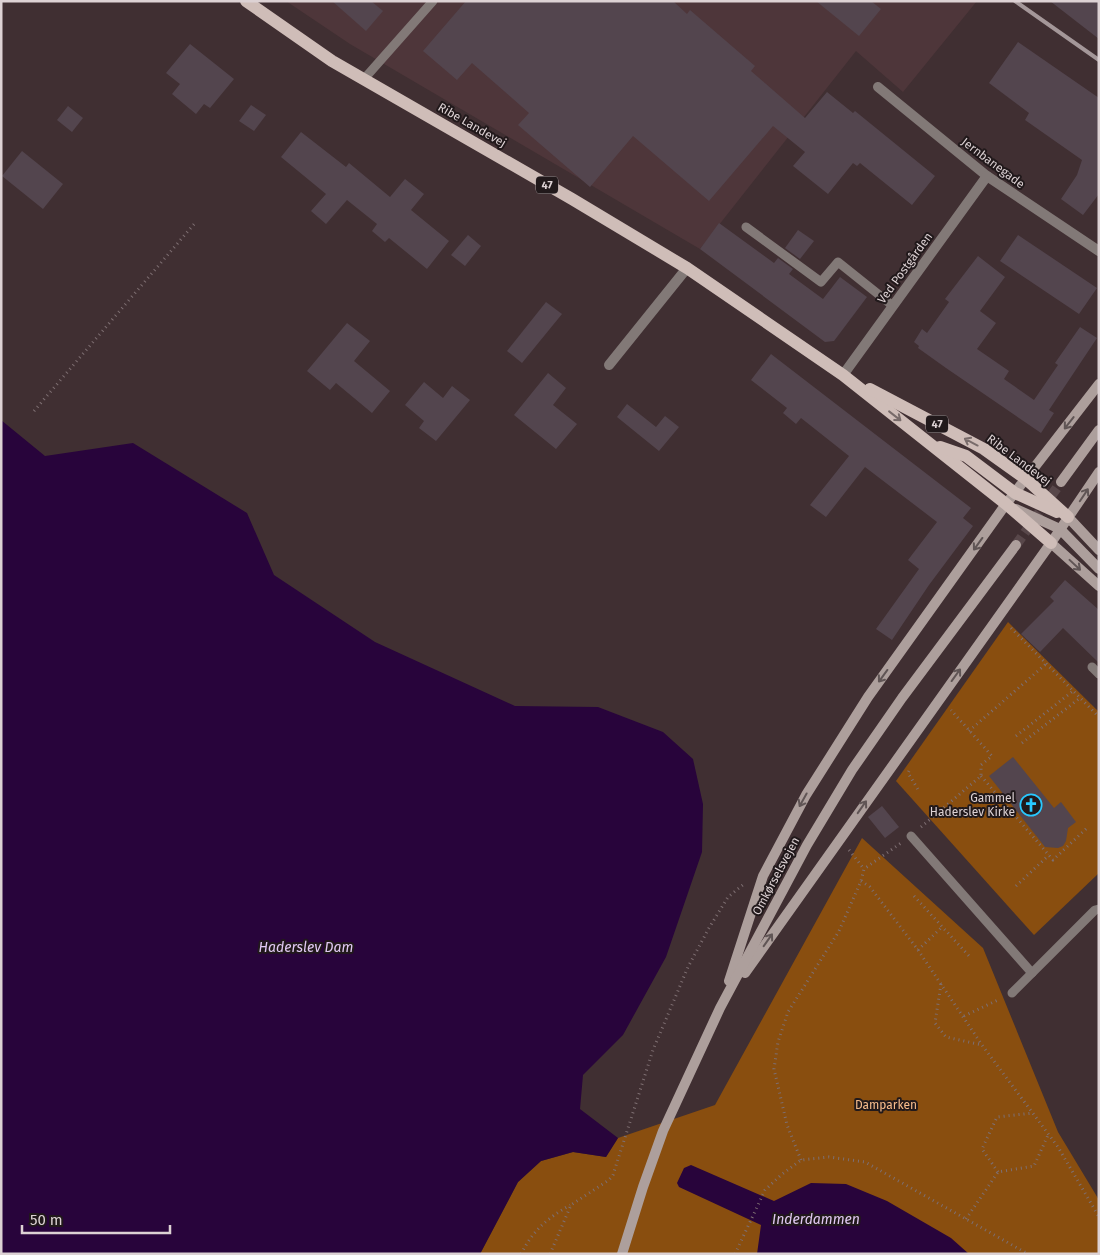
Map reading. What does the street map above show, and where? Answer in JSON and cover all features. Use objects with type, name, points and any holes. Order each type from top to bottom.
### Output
[{"type":"main road","name":"Ribe Landevej","points":[[246,1],[332,61],[564,194],[687,268],[843,375],[1006,504],[1051,543]]},
{"type":"main road","name":"Ribe Landevej","points":[[843,375],[984,449],[1026,480],[1068,517]]},
{"type":"main road","points":[[720,1008],[763,876],[806,795],[868,697],[1006,504],[1099,384]]},
{"type":"main road","points":[[1061,482],[1099,430]]},
{"type":"main road","points":[[930,444],[966,456],[1015,493],[1068,517],[1099,550]]},
{"type":"main road","points":[[720,1008],[1051,543],[1099,472]]},
{"type":"main road","points":[[1006,504],[1060,529],[1099,569]]},
{"type":"main road","points":[[1051,543],[1099,586]]},
{"type":"main road","name":"Omkørselsvejen","points":[[622,1254],[643,1186],[663,1131],[720,1008],[807,845],[852,770],[902,698],[1016,545]]},
{"type":"street","name":"Jernbanegade","points":[[878,88],[987,176],[1099,250]]},
{"type":"street","name":"Ved Postgården","points":[[843,375],[987,176]]},
{"type":"street","points":[[609,365],[687,268]]},
{"type":"lane","points":[[364,79],[433,1]]},
{"type":"lane","points":[[746,228],[821,282],[838,262],[893,306]]},
{"type":"lane","points":[[910,836],[1032,972]]},
{"type":"lane","points":[[1012,993],[1095,910],[1099,909]]},
{"type":"path","points":[[34,411],[195,223]]},
{"type":"path","points":[[1002,611],[1014,623],[1005,636]]},
{"type":"path","points":[[1010,628],[1099,717]]},
{"type":"path","points":[[969,731],[1046,664]]},
{"type":"path","points":[[1016,736],[1073,691]]},
{"type":"path","points":[[1022,743],[1080,698]]},
{"type":"path","points":[[956,703],[950,711],[992,756],[981,765],[981,776],[1053,860],[1088,828]]},
{"type":"path","points":[[913,765],[908,773],[919,791]]},
{"type":"path","points":[[801,1160],[787,1125],[774,1069],[778,1042],[788,1012],[839,931],[861,881],[864,869],[910,836],[981,776]]},
{"type":"path","points":[[840,838],[864,869]]},
{"type":"path","points":[[1016,886],[1049,855]]},
{"type":"path","points":[[521,1254],[529,1238],[548,1218],[609,1180],[613,1175],[653,1050],[688,967],[728,897],[746,882],[763,876]]},
{"type":"path","points":[[861,881],[870,887],[918,950],[982,1045],[1058,1147],[1099,1217]]},
{"type":"path","points":[[914,896],[970,957]]},
{"type":"path","points":[[918,950],[942,927]]},
{"type":"path","points":[[942,984],[935,1022],[946,1037],[982,1045]]},
{"type":"path","points":[[964,1016],[985,1006]]},
{"type":"path","points":[[998,1172],[982,1149],[997,1117],[1033,1113]]},
{"type":"path","points":[[966,1219],[998,1172],[1034,1166],[1048,1134]]},
{"type":"path","points":[[735,1254],[765,1190],[801,1160],[829,1157],[865,1162],[1028,1254]]},
{"type":"path","points":[[550,1254],[571,1205]]},
{"type":"shaded area","points":[[286,1],[977,1],[903,92],[856,51],[700,249],[350,44]]},
{"type":"green space","points":[[1008,622],[1099,712],[1099,873],[1034,935],[896,781]]},
{"type":"green space","name":"Damparken","points":[[862,838],[983,948],[1058,1132],[1099,1200],[1099,1254],[480,1254],[518,1182],[541,1161],[573,1152],[606,1157],[618,1138],[715,1105]]},
{"type":"water","name":"Haderslev Dam","points":[[1,420],[45,456],[133,443],[247,513],[274,575],[375,642],[515,706],[598,707],[663,732],[693,759],[703,804],[702,852],[666,957],[623,1035],[583,1075],[580,1109],[618,1138],[606,1157],[573,1152],[541,1161],[518,1182],[480,1254],[1,1254]]},
{"type":"water","name":"Inderdammen","points":[[691,1165],[774,1201],[811,1183],[846,1184],[887,1201],[951,1238],[969,1254],[757,1254],[761,1225],[679,1187],[677,1183],[684,1168]]},
{"type":"building","points":[[332,1],[371,1],[383,11],[366,31]]},
{"type":"building","points":[[466,1],[673,1],[687,14],[690,10],[755,66],[751,71],[805,118],[827,92],[853,113],[855,111],[935,176],[912,205],[860,163],[857,166],[853,163],[828,194],[793,166],[805,152],[773,126],[709,201],[633,136],[590,187],[518,125],[529,113],[472,63],[457,80],[423,51]]},
{"type":"building","points":[[816,1],[871,1],[881,9],[859,36]]},
{"type":"building","points":[[1050,1],[1099,1],[1099,39]]},
{"type":"building","points":[[1018,42],[1099,98],[1099,194],[1083,215],[1061,199],[1077,175],[1082,160],[1025,120],[1029,113],[989,83]]},
{"type":"building","points":[[190,44],[234,79],[210,108],[204,104],[196,114],[172,94],[180,84],[166,73]]},
{"type":"building","points":[[251,105],[266,115],[254,131],[239,121]]},
{"type":"building","points":[[68,106],[83,118],[72,132],[57,120]]},
{"type":"building","points":[[301,132],[346,167],[349,163],[390,197],[405,179],[424,194],[411,210],[449,241],[427,269],[389,238],[385,242],[372,231],[377,224],[347,200],[326,224],[311,211],[326,194],[281,157]]},
{"type":"building","points":[[22,151],[63,184],[43,209],[2,176]]},
{"type":"building","points":[[719,223],[774,263],[778,258],[793,269],[789,274],[823,299],[840,277],[867,297],[834,341],[825,342],[700,249]]},
{"type":"building","points":[[798,230],[814,241],[800,259],[785,248]]},
{"type":"building","points":[[468,235],[481,246],[465,266],[451,255]]},
{"type":"building","points":[[1018,235],[1097,288],[1079,314],[1000,261]]},
{"type":"building","points":[[978,256],[1005,277],[980,311],[996,323],[977,349],[1009,371],[1004,379],[1034,400],[1058,365],[1055,363],[1080,327],[1097,338],[1049,410],[1054,413],[1041,433],[918,348],[919,346],[914,342],[922,329],[927,333],[949,302],[945,299]]},
{"type":"building","points":[[546,302],[562,314],[522,363],[507,351]]},
{"type":"building","points":[[347,323],[370,341],[354,361],[390,391],[372,413],[336,383],[330,390],[307,371]]},
{"type":"building","points":[[771,354],[971,508],[963,518],[973,526],[929,585],[892,640],[876,629],[919,569],[908,560],[937,522],[865,467],[826,517],[810,505],[849,456],[801,418],[796,424],[783,413],[787,408],[751,380]]},
{"type":"building","points":[[548,373],[566,388],[553,405],[577,424],[556,449],[514,415]]},
{"type":"building","points":[[424,382],[443,398],[452,386],[470,400],[436,441],[419,428],[424,421],[405,405]]},
{"type":"building","points":[[627,404],[656,427],[665,416],[679,427],[659,451],[617,417]]},
{"type":"building","points":[[1065,580],[1099,610],[1099,663],[1063,628],[1040,652],[1021,634],[1054,601],[1050,597]]},
{"type":"building","name":"Gammel Haderslev Kirke","points":[[1013,757],[1054,808],[1061,802],[1076,822],[1068,828],[1066,841],[1063,846],[1058,848],[1045,847],[989,776]]},
{"type":"building","points":[[882,806],[899,827],[885,838],[868,817]]},
{"type":"tunnel","points":[[1016,545],[1061,482]]},
{"type":"railway","points":[[1015,1],[1099,60]]},
{"type":"place","name":"Gammel Haderslev Kirke","points":[[1031,805]]}]
